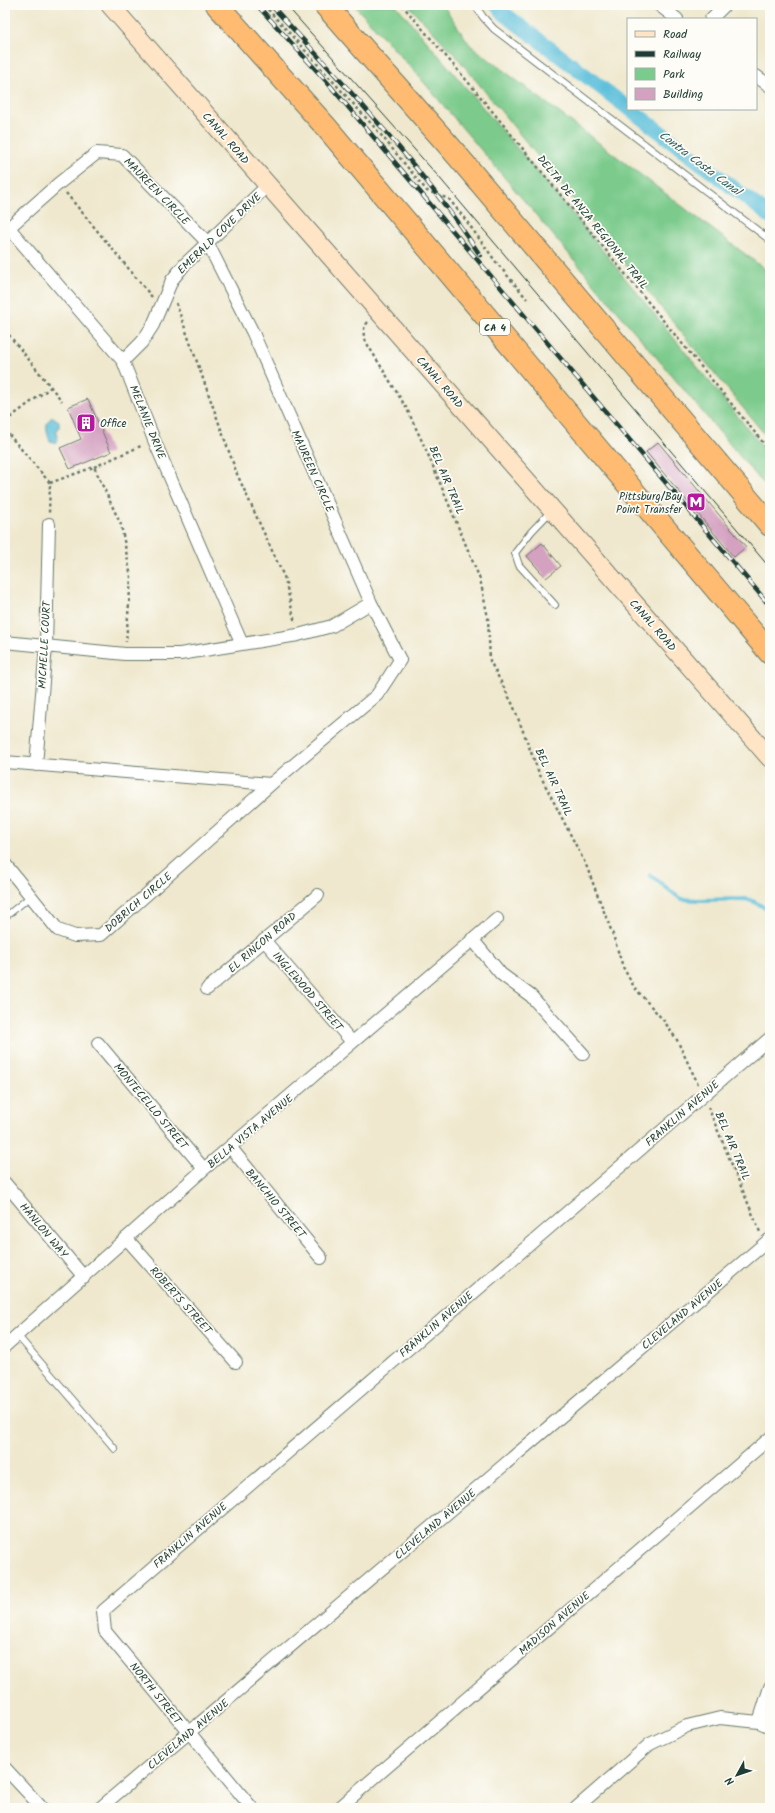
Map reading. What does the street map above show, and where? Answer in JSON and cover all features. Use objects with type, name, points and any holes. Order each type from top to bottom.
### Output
[{"type":"highway","name":"CA 4","points":[[217,5],[327,128],[770,653]]},
{"type":"highway","points":[[325,5],[450,147],[770,525]]},
{"type":"street","name":"CANAL ROAD","points":[[110,5],[267,186],[770,758]]},
{"type":"street","points":[[659,5],[676,18]]},
{"type":"street","points":[[712,18],[725,5]]},
{"type":"street","points":[[757,77],[770,86]]},
{"type":"street","name":"MAUREEN CIRCLE","points":[[7,230],[58,184],[97,153],[122,155],[207,242],[253,333],[371,603]]},
{"type":"street","name":"EMERALD COVE DRIVE","points":[[123,361],[142,342],[153,325],[170,285],[185,264],[267,186]]},
{"type":"street","name":"MELANIE DRIVE","points":[[7,230],[123,361],[154,440],[242,644]]},
{"type":"street","name":"MICHELLE COURT","points":[[36,765],[46,646],[49,524]]},
{"type":"street","points":[[5,642],[125,654],[180,654],[298,635],[332,626],[371,603]]},
{"type":"street","name":"DOBRICH CIRCLE","points":[[5,864],[58,930],[75,936],[101,935],[271,784],[377,695],[400,660],[371,603]]},
{"type":"street","points":[[5,762],[271,784]]},
{"type":"street","name":"EL RINCON ROAD","points":[[207,989],[318,895]]},
{"type":"street","name":"BELLA VISTA AVENUE","points":[[5,1346],[204,1169],[497,919]]},
{"type":"street","points":[[472,939],[501,974],[530,996],[583,1054]]},
{"type":"street","name":"INGLEWOOD STREET","points":[[264,940],[352,1042]]},
{"type":"street","name":"FRANKLIN AVENUE","points":[[103,1611],[770,1038]]},
{"type":"street","name":"MONTECELLO STREET","points":[[98,1043],[204,1169]]},
{"type":"street","name":"BANCHIO STREET","points":[[230,1148],[321,1258]]},
{"type":"street","name":"HANLON WAY","points":[[5,1183],[84,1277]]},
{"type":"street","name":"ROBERTS STREET","points":[[126,1238],[236,1362]]},
{"type":"street","name":"CLEVELAND AVENUE","points":[[100,1808],[768,1241]]},
{"type":"street","name":"MADISON AVENUE","points":[[339,1808],[770,1438]]},
{"type":"street","name":"NORTH STREET","points":[[103,1611],[105,1631],[252,1808]]},
{"type":"street","points":[[576,1808],[650,1744],[687,1726],[720,1718],[765,1725],[770,1687]]},
{"type":"street","points":[[6,1773],[42,1808]]},
{"type":"lane","points":[[474,5],[494,29],[770,240]]},
{"type":"lane","points":[[553,510],[531,532],[515,553],[519,565],[555,605]]},
{"type":"lane","points":[[5,917],[31,896]]},
{"type":"lane","points":[[18,1335],[116,1449]]},
{"type":"path","points":[[264,5],[370,123],[427,191],[449,199],[465,218],[496,262],[527,299]]},
{"type":"path","name":"DELTA DE ANZA REGIONAL TRAIL","points":[[402,5],[474,89],[770,451]]},
{"type":"path","points":[[58,184],[160,306]]},
{"type":"path","points":[[170,285],[237,474],[285,579],[298,635]]},
{"type":"path","name":"BEL AIR TRAIL","points":[[377,311],[365,325],[363,333],[366,342],[407,409],[427,452],[480,579],[488,618],[490,661],[513,705],[539,773],[586,865],[613,935],[623,967],[634,987],[664,1021],[677,1040],[768,1241]]},
{"type":"path","points":[[5,330],[62,401]]},
{"type":"path","points":[[5,414],[11,417],[51,387]]},
{"type":"path","points":[[5,430],[50,483],[49,524]]},
{"type":"path","points":[[50,483],[94,467],[154,440]]},
{"type":"path","points":[[94,467],[121,525],[131,577],[125,654]]},
{"type":"green space","points":[[354,5],[396,5],[572,213],[770,456],[770,490],[416,73]]},
{"type":"green space","points":[[408,5],[443,5],[470,45],[770,273],[770,441],[456,56]]},
{"type":"water","points":[[53,417],[59,421],[59,427],[56,433],[58,439],[56,443],[50,441],[47,431],[48,421]]},
{"type":"building","name":"Office","points":[[88,399],[111,452],[70,469],[60,448],[81,439],[68,407]]},
{"type":"building","points":[[658,442],[746,547],[734,557],[646,452]]},
{"type":"building","points":[[542,543],[561,566],[546,578],[527,556]]},
{"type":"waterway","name":"Contra Costa Canal","points":[[497,5],[502,12],[627,107]]},
{"type":"waterway","name":"Contra Costa Canal","points":[[631,110],[770,216]]},
{"type":"waterway","points":[[650,875],[681,899],[746,899],[755,902],[770,911]]},
{"type":"tram line","points":[[286,5],[438,176],[770,568]]},
{"type":"railway","points":[[257,5],[327,82],[770,606]]},
{"type":"railway","points":[[271,5],[407,157],[457,221],[480,255]]},
{"type":"place","name":"Office","points":[[86,423]]},
{"type":"place","name":"Pittsburg/Bay Point Transfer","points":[[696,502]]}]
